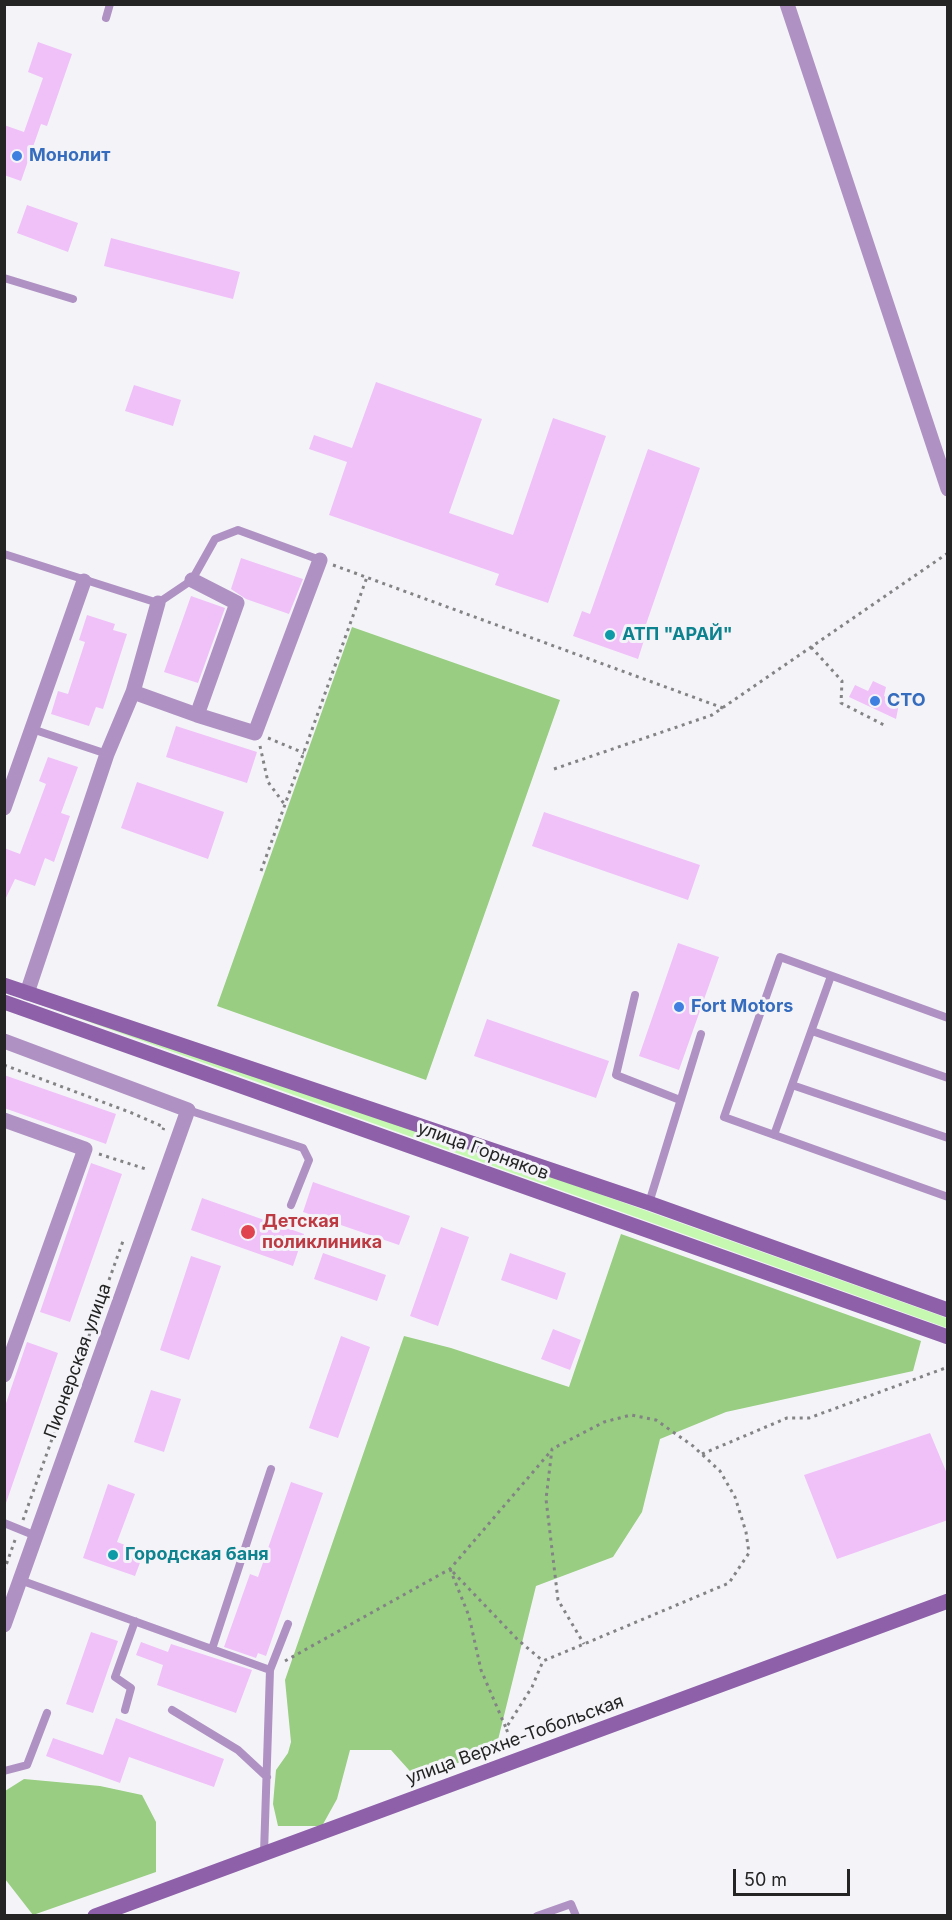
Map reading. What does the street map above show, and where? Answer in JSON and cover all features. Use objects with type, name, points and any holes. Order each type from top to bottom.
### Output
[{"type":"street","points":[[787,4],[948,489]]},
{"type":"street","points":[[133,692],[255,733],[320,560]]},
{"type":"street","points":[[192,580],[237,603],[197,715]]},
{"type":"street","points":[[4,808],[84,581]]},
{"type":"street","points":[[27,993],[107,754],[133,692],[158,603]]},
{"type":"street","name":"улица Горняков","points":[[4,985],[649,1203],[948,1310]]},
{"type":"street","name":"улица Горняков","points":[[4,1002],[948,1337]]},
{"type":"street","points":[[4,1041],[188,1110]]},
{"type":"street","name":"Пионерская улица","points":[[4,1625],[188,1110]]},
{"type":"street","points":[[4,1120],[85,1149],[4,1375]]},
{"type":"street","name":"улица Верхне-Тобольская","points":[[95,1916],[948,1600]]},
{"type":"lane","points":[[106,18],[110,4]]},
{"type":"lane","points":[[4,278],[73,299]]},
{"type":"lane","points":[[4,554],[158,603],[192,580],[215,539],[238,530],[320,560]]},
{"type":"lane","points":[[32,729],[107,754]]},
{"type":"lane","points":[[948,1018],[780,957],[724,1117],[948,1197]]},
{"type":"lane","points":[[774,1135],[831,976]]},
{"type":"lane","points":[[635,995],[616,1075],[680,1100]]},
{"type":"lane","points":[[812,1031],[948,1078]]},
{"type":"lane","points":[[649,1203],[700,1034]]},
{"type":"lane","points":[[792,1085],[948,1138]]},
{"type":"lane","points":[[188,1110],[303,1148],[309,1160],[291,1205]]},
{"type":"lane","points":[[212,1649],[271,1469]]},
{"type":"lane","points":[[4,1523],[36,1536]]},
{"type":"lane","points":[[20,1580],[270,1670]]},
{"type":"lane","points":[[125,1710],[131,1688],[116,1677],[135,1621]]},
{"type":"lane","points":[[264,1853],[270,1670],[288,1624]]},
{"type":"lane","points":[[172,1710],[238,1750],[267,1777]]},
{"type":"lane","points":[[4,1771],[27,1766],[47,1713]]},
{"type":"lane","points":[[537,1916],[571,1904],[576,1916]]},
{"type":"path","points":[[554,769],[712,715],[948,553]]},
{"type":"path","points":[[320,560],[723,708]]},
{"type":"path","points":[[261,871],[367,577]]},
{"type":"path","points":[[811,647],[842,681],[842,704],[886,726]]},
{"type":"path","points":[[255,733],[304,753]]},
{"type":"path","points":[[255,733],[268,782],[285,805]]},
{"type":"path","points":[[4,1065],[164,1127],[161,1138]]},
{"type":"path","points":[[85,1149],[149,1170]]},
{"type":"path","points":[[145,1181],[153,1159]]},
{"type":"path","points":[[4,1571],[125,1237]]},
{"type":"path","points":[[702,1454],[787,1418],[809,1418],[948,1368]]},
{"type":"path","points":[[270,1670],[450,1569],[552,1449],[604,1422],[630,1415],[656,1419],[702,1454],[720,1471],[735,1497],[746,1532],[748,1554],[729,1582],[543,1660],[532,1687],[506,1728]]},
{"type":"path","points":[[552,1449],[546,1499],[558,1600],[584,1644]]},
{"type":"path","points":[[450,1569],[518,1640],[543,1660]]},
{"type":"path","points":[[450,1569],[469,1616],[481,1670],[517,1760]]},
{"type":"green space","points":[[352,627],[560,700],[426,1080],[217,1006]]},
{"type":"green space","points":[[5,982],[947,1318],[947,1328],[5,992]]},
{"type":"green space","points":[[621,1234],[921,1341],[913,1371],[726,1412],[660,1439],[642,1512],[613,1557],[536,1586],[496,1748],[417,1779],[391,1750],[350,1750],[337,1799],[322,1826],[278,1826],[273,1804],[276,1770],[288,1753],[291,1742],[285,1680],[404,1336],[451,1348],[569,1387]]},
{"type":"green space","points":[[24,1779],[100,1786],[142,1795],[156,1822],[156,1872],[33,1915],[5,1879],[5,1791]]},
{"type":"building","points":[[38,42],[72,54],[47,126],[41,124],[21,181],[4,175],[4,125],[24,132],[43,78],[28,72]]},
{"type":"building","points":[[27,205],[78,223],[68,252],[17,233]]},
{"type":"building","points":[[111,238],[240,272],[233,299],[104,266]]},
{"type":"building","points":[[376,382],[482,419],[449,513],[513,535],[553,418],[606,436],[548,603],[495,585],[499,574],[329,515],[347,462],[309,449],[314,435],[352,448]]},
{"type":"building","points":[[134,385],[181,400],[173,426],[125,411]]},
{"type":"building","points":[[648,449],[700,468],[643,633],[646,634],[638,659],[573,636],[582,611],[590,614]]},
{"type":"building","points":[[241,558],[303,579],[289,614],[246,599],[231,589]]},
{"type":"building","points":[[191,596],[225,608],[198,683],[164,672]]},
{"type":"building","points":[[87,615],[115,624],[113,630],[127,634],[103,709],[96,707],[89,726],[51,714],[58,691],[68,694],[85,642],[79,640]]},
{"type":"building","name":"СТО","points":[[873,681],[886,687],[884,696],[899,704],[896,719],[849,697],[855,685],[868,691]]},
{"type":"building","points":[[176,726],[257,752],[247,783],[166,757]]},
{"type":"building","points":[[48,757],[78,767],[61,813],[70,816],[54,862],[45,858],[35,886],[15,879],[4,902],[4,848],[20,854],[46,784],[39,781]]},
{"type":"building","points":[[137,782],[224,812],[208,859],[121,828]]},
{"type":"building","points":[[544,812],[700,865],[688,900],[532,846]]},
{"type":"building","name":"Fort Motors","points":[[678,943],[719,957],[679,1070],[639,1056]]},
{"type":"building","points":[[487,1019],[609,1061],[596,1098],[474,1056]]},
{"type":"building","points":[[4,1075],[116,1114],[106,1144],[4,1108]]},
{"type":"building","points":[[91,1163],[122,1174],[70,1322],[40,1312]]},
{"type":"building","points":[[313,1182],[410,1216],[399,1245],[303,1212]]},
{"type":"building","name":"Детская поликлиника","points":[[202,1198],[304,1234],[293,1266],[191,1230]]},
{"type":"building","points":[[441,1227],[469,1237],[438,1326],[410,1316]]},
{"type":"building","points":[[323,1253],[386,1275],[377,1301],[314,1279]]},
{"type":"building","points":[[510,1253],[566,1273],[557,1300],[501,1280]]},
{"type":"building","points":[[191,1256],[221,1266],[189,1360],[160,1350]]},
{"type":"building","points":[[553,1329],[581,1340],[570,1370],[541,1359]]},
{"type":"building","points":[[341,1336],[370,1347],[338,1438],[309,1428]]},
{"type":"building","points":[[27,1342],[58,1353],[6,1503],[4,1409]]},
{"type":"building","points":[[151,1390],[181,1399],[164,1452],[134,1442]]},
{"type":"building","points":[[930,1433],[948,1476],[948,1520],[837,1559],[804,1475]]},
{"type":"building","points":[[291,1482],[323,1493],[266,1656],[258,1653],[256,1658],[224,1647],[250,1574],[258,1577]]},
{"type":"building","points":[[108,1484],[135,1494],[117,1542],[144,1552],[135,1576],[83,1558]]},
{"type":"building","points":[[91,1632],[118,1641],[93,1713],[66,1704]]},
{"type":"building","points":[[141,1642],[168,1652],[171,1644],[252,1670],[236,1713],[157,1685],[163,1665],[136,1655]]},
{"type":"building","points":[[116,1718],[224,1759],[214,1787],[129,1757],[120,1783],[46,1756],[53,1738],[103,1755]]},
{"type":"place","name":"Монолит","points":[[17,156]]},
{"type":"place","name":"АТП \"АРАЙ\"","points":[[610,635]]},
{"type":"place","name":"СТО","points":[[875,701]]},
{"type":"place","name":"Fort Motors","points":[[679,1007]]},
{"type":"place","name":"Детская поликлиника","points":[[248,1232]]},
{"type":"place","name":"Городская баня","points":[[113,1555]]}]
